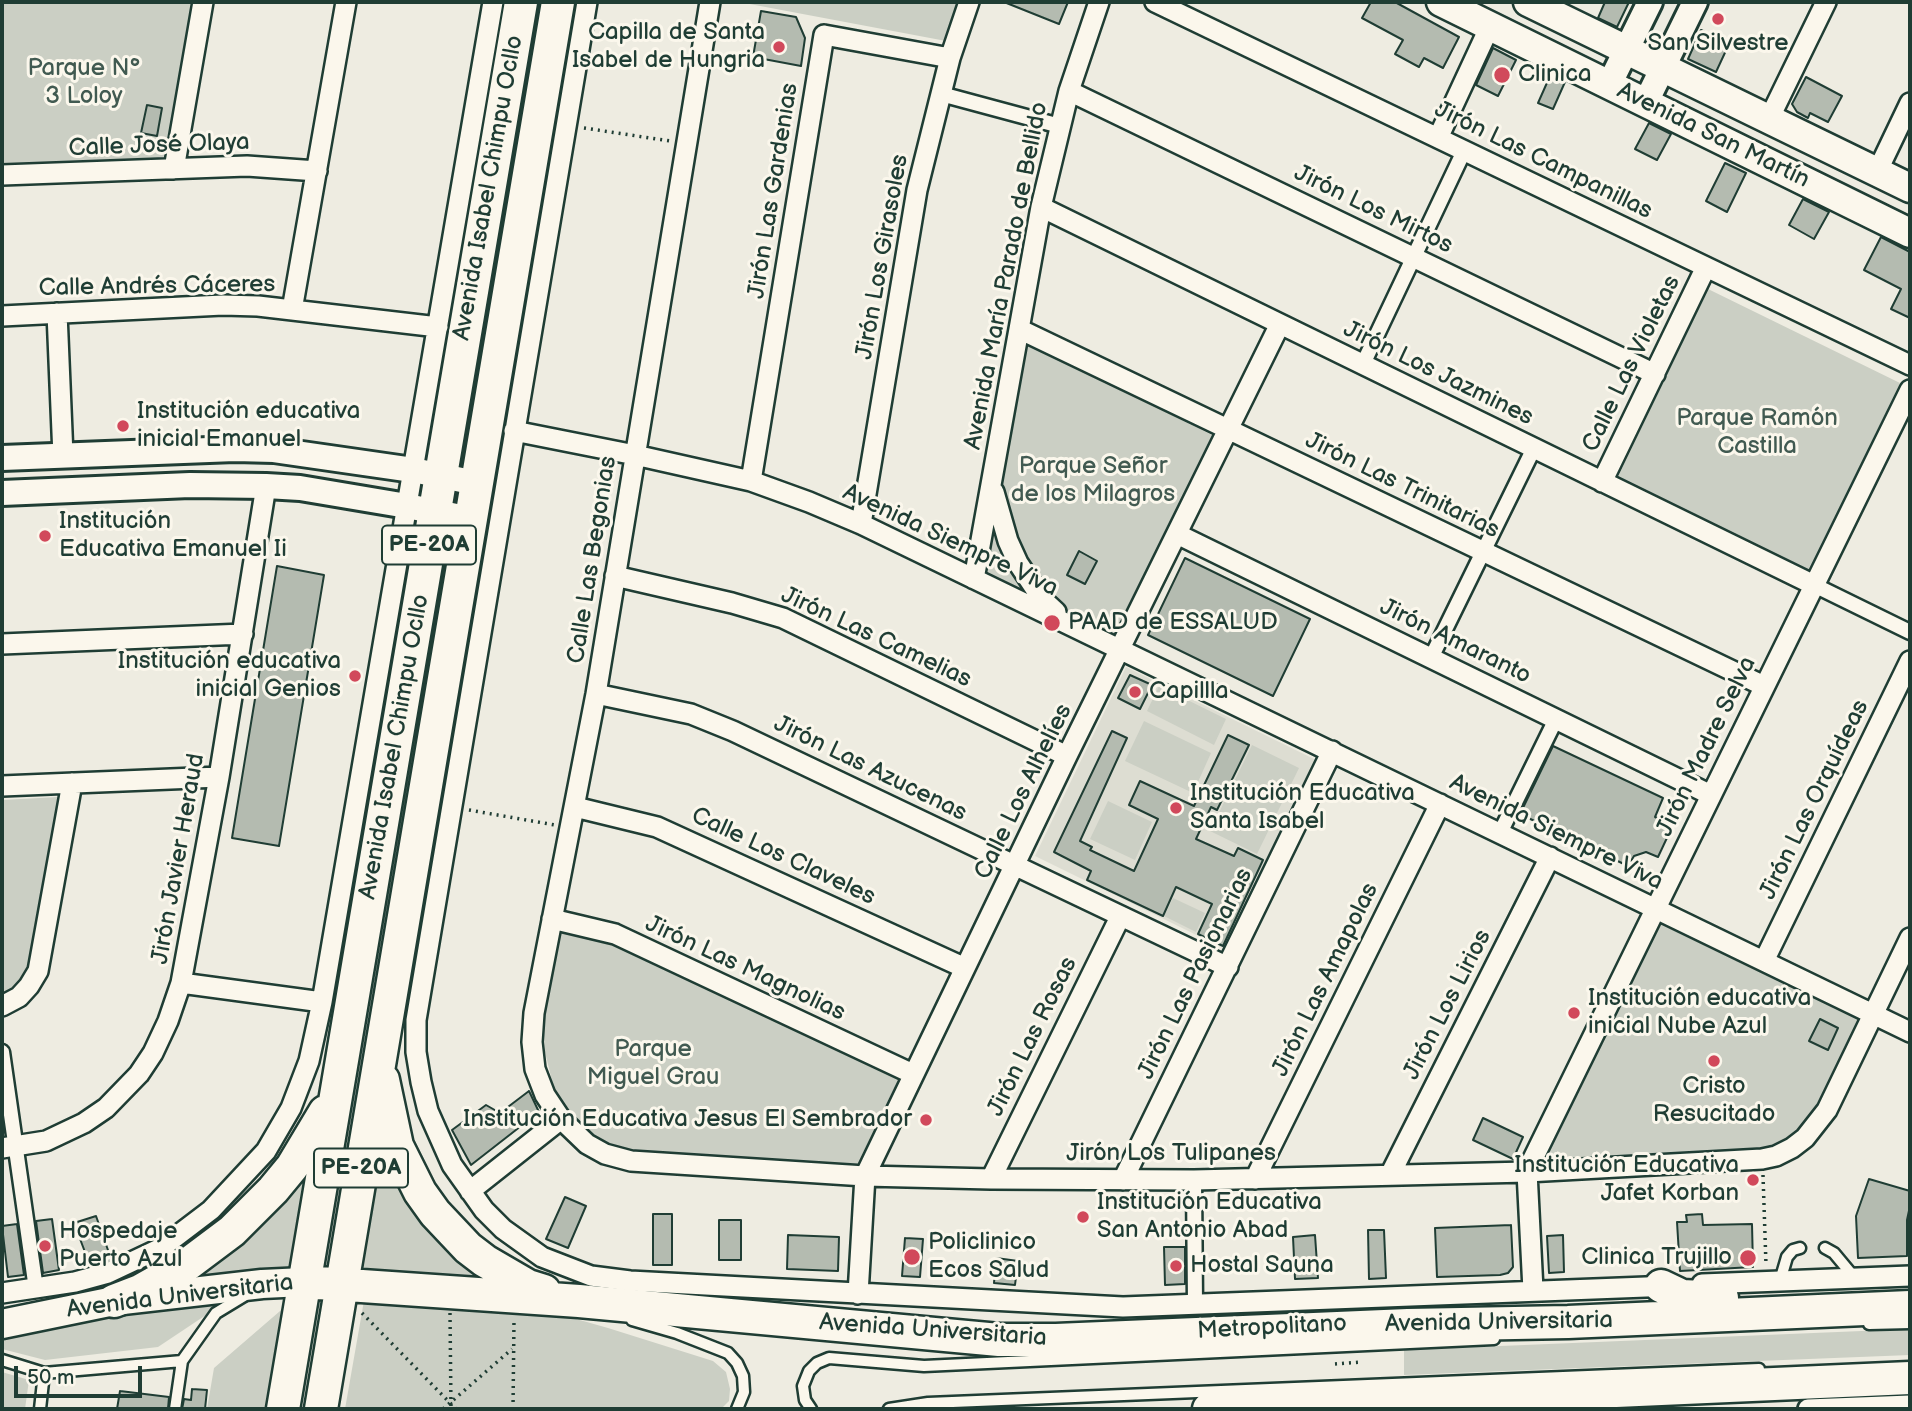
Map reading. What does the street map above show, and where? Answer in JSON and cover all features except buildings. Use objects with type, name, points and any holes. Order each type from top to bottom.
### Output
[{"type":"main road","name":"Avenida Isabel Chimpu Ocllo","points":[[283,1409],[336,1088],[427,472],[521,2]]},
{"type":"main road","name":"Avenida Isabel Chimpu Ocllo","points":[[321,1409],[380,1052],[491,486],[558,2]]},
{"type":"main road","name":"Avenida San Martín","points":[[1441,2],[1910,233]]},
{"type":"main road","name":"Avenida San Martín","points":[[1528,2],[1910,188]]},
{"type":"main road","points":[[380,1052],[384,1092],[397,1146],[420,1192],[435,1213],[468,1248],[502,1272],[528,1286],[579,1301]]},
{"type":"main road","points":[[114,1301],[140,1291],[188,1264],[253,1213],[298,1158],[324,1115],[336,1088]]},
{"type":"main road","name":"Avenida Universitaria","points":[[2,1324],[114,1301],[262,1284],[304,1282],[579,1301],[1010,1340],[1408,1325],[1568,1322],[1910,1307]]},
{"type":"main road","points":[[1661,1286],[1682,1296],[1774,1302],[1805,1311]]},
{"type":"main road","points":[[1209,1409],[1910,1378]]},
{"type":"street","points":[[174,169],[203,2]]},
{"type":"street","points":[[292,310],[346,2]]},
{"type":"street","name":"Avenida Isabel Chimpu Ocllo","points":[[427,472],[438,327],[493,2]]},
{"type":"street","name":"Avenida Isabel Chimpu Ocllo","points":[[491,486],[514,431],[587,2]]},
{"type":"street","name":"Calle Las Begonias","points":[[561,1119],[545,1095],[535,1069],[532,1042],[534,1013],[596,694],[710,2]]},
{"type":"street","name":"Jirón Los Girasoles","points":[[861,524],[917,190],[950,58],[970,2]]},
{"type":"street","name":"Avenida María Parado de Bellido","points":[[974,579],[1041,207],[1069,91],[1099,2]]},
{"type":"street","name":"Jirón Las Campanillas","points":[[1155,2],[1910,365]]},
{"type":"street","points":[[1609,85],[1650,2]]},
{"type":"street","points":[[1646,103],[1695,2]]},
{"type":"street","points":[[1769,119],[1826,2]]},
{"type":"street","points":[[1438,138],[1490,26]]},
{"type":"street","name":"Jirón Las Gardenias","points":[[751,481],[824,35],[950,58]]},
{"type":"street","name":"Jirón Los Mirtos","points":[[1069,91],[1655,374]]},
{"type":"street","points":[[941,94],[1060,126]]},
{"type":"street","points":[[1877,172],[1910,103]]},
{"type":"street","points":[[1363,364],[1464,150]]},
{"type":"street","name":"Calle José Olaya","points":[[2,175],[247,166],[317,171]]},
{"type":"street","name":"Jirón Los Jazmines","points":[[1041,207],[1814,585]]},
{"type":"street","name":"Calle Las Violetas","points":[[1602,482],[1706,267]]},
{"type":"street","name":"Calle Andrés Cáceres","points":[[2,316],[223,305],[438,327]]},
{"type":"street","points":[[57,313],[63,456]]},
{"type":"street","name":"Calle Los Alhelíes","points":[[858,1294],[865,1176],[1067,756],[1280,324]]},
{"type":"street","name":"Jirón Las Trinitarias","points":[[1019,329],[1764,686]]},
{"type":"street","name":"Jirón Madre Selva","points":[[1533,1290],[1527,1172],[1910,390]]},
{"type":"street","name":"Avenida Siempre Viva","points":[[514,431],[751,481],[861,524],[1910,1032]]},
{"type":"street","points":[[1431,658],[1534,448]]},
{"type":"street","points":[[2,458],[235,449],[274,450],[427,472],[491,486]]},
{"type":"street","name":"Avenida María Parado de Bellido","points":[[992,481],[1008,541],[1018,563],[1042,599],[1066,623]]},
{"type":"street","points":[[2,493],[191,485],[300,488],[484,522]]},
{"type":"street","name":"Jirón Javier Heraud","points":[[9,1147],[46,1141],[75,1128],[106,1108],[124,1091],[153,1053],[168,1021],[181,983],[219,777],[266,486]]},
{"type":"street","name":"Avenida Isabel Chimpu Ocllo","points":[[236,1185],[266,1151],[291,1108],[309,1061],[421,509]]},
{"type":"street","name":"Avenida Isabel Chimpu Ocllo","points":[[470,1191],[452,1165],[428,1111],[416,1052],[416,1020],[451,807],[484,522]]},
{"type":"street","name":"Jirón Amaranto","points":[[1177,534],[1711,794]]},
{"type":"street","name":"Jirón Las Camelias","points":[[615,576],[732,603],[783,618],[1067,756]]},
{"type":"street","points":[[1814,585],[1910,632]]},
{"type":"street","points":[[2,644],[243,634]]},
{"type":"street","name":"Jirón Las Orquídeas","points":[[1764,961],[1910,661]]},
{"type":"street","name":"Jirón Las Azucenas","points":[[596,694],[691,714],[733,731],[1228,967]]},
{"type":"street","points":[[1500,833],[1556,719]]},
{"type":"street","name":"Jirón Las Pasionarias","points":[[1123,1180],[1332,751]]},
{"type":"street","points":[[2,786],[219,777]]},
{"type":"street","points":[[2,1006],[19,997],[38,971],[72,783]]},
{"type":"street","name":"Jirón Las Amapolas","points":[[1255,1179],[1440,804]]},
{"type":"street","name":"Calle Los Claveles","points":[[575,807],[657,827],[965,968]]},
{"type":"street","name":"Jirón Los Lirios","points":[[1390,1175],[1550,857]]},
{"type":"street","name":"Jirón Las Rosas","points":[[991,1179],[1120,916]]},
{"type":"street","name":"Jirón Las Magnolias","points":[[552,919],[615,934],[913,1074]]},
{"type":"street","points":[[1873,1014],[1910,938]]},
{"type":"street","points":[[181,983],[322,1002]]},
{"type":"street","name":"Jirón Los Tulipanes","points":[[561,1119],[587,1144],[605,1154],[631,1161],[865,1176],[1194,1181],[1527,1172],[1762,1159],[1792,1148],[1805,1138],[1827,1110],[1873,1014]]},
{"type":"street","points":[[2,1052],[9,1147],[36,1289]]},
{"type":"street","points":[[470,1191],[561,1119]]},
{"type":"street","points":[[1194,1181],[1195,1304]]},
{"type":"street","name":"Avenida Universitaria","points":[[2,1293],[86,1279],[135,1262],[161,1248],[211,1210],[236,1185]]},
{"type":"street","name":"Avenida Universitaria","points":[[470,1191],[503,1230],[523,1245],[568,1269],[591,1276],[629,1281],[1123,1307],[1910,1276]]},
{"type":"street","points":[[1808,1409],[1910,1405]]},
{"type":"lane","points":[[1773,1282],[1787,1257],[1793,1250],[1800,1248]]},
{"type":"lane","points":[[1825,1248],[1834,1253],[1855,1279]]},
{"type":"lane","points":[[175,1409],[183,1361],[216,1313],[262,1284]]},
{"type":"lane","points":[[579,1301],[728,1353],[743,1376],[744,1392],[737,1409]]},
{"type":"lane","points":[[1855,1325],[1910,1323]]},
{"type":"lane","name":"Metropolitano","points":[[811,1409],[805,1400],[803,1386],[809,1371],[817,1363],[829,1358],[924,1366],[1511,1338]]},
{"type":"lane","points":[[2,1360],[44,1373],[183,1361]]},
{"type":"lane","points":[[889,1409],[942,1403],[1774,1368]]},
{"type":"lane","points":[[40,1409],[44,1373]]},
{"type":"path","points":[[566,125],[685,143]]},
{"type":"path","points":[[451,807],[571,828]]},
{"type":"path","points":[[1762,1159],[1773,1282]]},
{"type":"path","points":[[449,1292],[450,1403]]},
{"type":"path","points":[[513,1409],[515,1297]]},
{"type":"path","points":[[361,1312],[453,1409]]},
{"type":"path","points":[[443,1409],[514,1348]]},
{"type":"path","points":[[1335,1364],[1361,1362]]},
{"type":"shaded area","name":"Institución Educativa Santa Isabel","points":[[1126,667],[1316,760],[1225,949],[1035,856]]},
{"type":"green space","name":"Parque N° 3 Loloy","points":[[2,2],[192,2],[165,160],[2,166]]},
{"type":"green space","points":[[739,2],[960,2],[946,41]]},
{"type":"green space","name":"Parque Ramón Castilla","points":[[1708,289],[1900,383],[1807,576],[1615,483]]},
{"type":"green space","name":"Parque Señor de los Milagros","points":[[1024,342],[1216,437],[1116,635],[1065,609],[1052,599],[1026,566],[1000,491]]},
{"type":"green space","points":[[993,514],[1031,594],[985,573]]},
{"type":"green space","points":[[1159,686],[1226,719],[1214,745],[1147,711]]},
{"type":"green space","points":[[1144,721],[1211,753],[1193,793],[1125,761]]},
{"type":"green space","points":[[1252,745],[1299,768],[1257,854],[1210,831]]},
{"type":"green space","points":[[58,797],[27,968],[20,983],[2,997],[2,800]]},
{"type":"green space","points":[[1108,801],[1152,822],[1135,860],[1090,839]]},
{"type":"green space","points":[[1173,898],[1205,913],[1196,932],[1164,916]]},
{"type":"green space","points":[[1660,924],[1862,1021],[1805,1126],[1791,1139],[1772,1149],[1540,1165]]},
{"type":"green space","name":"Parque Miguel Grau","points":[[561,932],[617,945],[900,1076],[857,1165],[641,1156],[624,1152],[594,1135],[565,1107],[554,1089],[545,1052],[543,1022]]},
{"type":"green space","points":[[379,1102],[387,1137],[511,1288],[356,1275]]},
{"type":"green space","points":[[322,1130],[293,1274],[165,1288]]},
{"type":"green space","points":[[365,1295],[562,1315],[608,1328],[713,1361],[726,1372],[730,1389],[729,1401],[721,1409],[345,1409]]},
{"type":"green space","points":[[230,1299],[158,1347],[45,1360],[2,1349],[2,1335],[120,1312]]},
{"type":"green space","points":[[287,1305],[269,1409],[207,1409],[214,1368]]},
{"type":"green space","points":[[1910,1329],[1910,1355],[1404,1375],[1404,1350]]},
{"type":"green space","points":[[2,1372],[29,1380],[25,1409],[2,1409]]},
{"type":"place","name":"San Silvestre","points":[[1718,19]]},
{"type":"place","name":"Capilla de Santa Isabel de Hungria","points":[[779,47]]},
{"type":"place","name":"Clinica","points":[[1502,75]]},
{"type":"place","name":"Institución educativa inicial Emanuel","points":[[123,426]]},
{"type":"place","name":"Institución Educativa Emanuel Ii","points":[[45,536]]},
{"type":"place","name":"PAAD de ESSALUD","points":[[1052,623]]},
{"type":"place","name":"Institución educativa inicial Genios","points":[[355,676]]},
{"type":"place","name":"Capillla","points":[[1135,692]]},
{"type":"place","name":"Institución Educativa Santa Isabel","points":[[1176,808]]},
{"type":"place","name":"Institución educativa inicial Nube Azul","points":[[1574,1013]]},
{"type":"place","name":"Cristo Resucitado","points":[[1714,1061]]},
{"type":"place","name":"Institución Educativa Jesus El Sembrador","points":[[926,1120]]},
{"type":"place","name":"Institución Educativa Jafet Korban","points":[[1753,1180]]},
{"type":"place","name":"Institución Educativa San Antonio Abad","points":[[1083,1217]]},
{"type":"place","name":"Hospedaje Puerto Azul","points":[[45,1246]]},
{"type":"place","name":"Policlinico Ecos Salud","points":[[912,1257]]},
{"type":"place","name":"Clinica Trujillo","points":[[1748,1258]]},
{"type":"place","name":"Hostal Sauna","points":[[1176,1266]]}]
